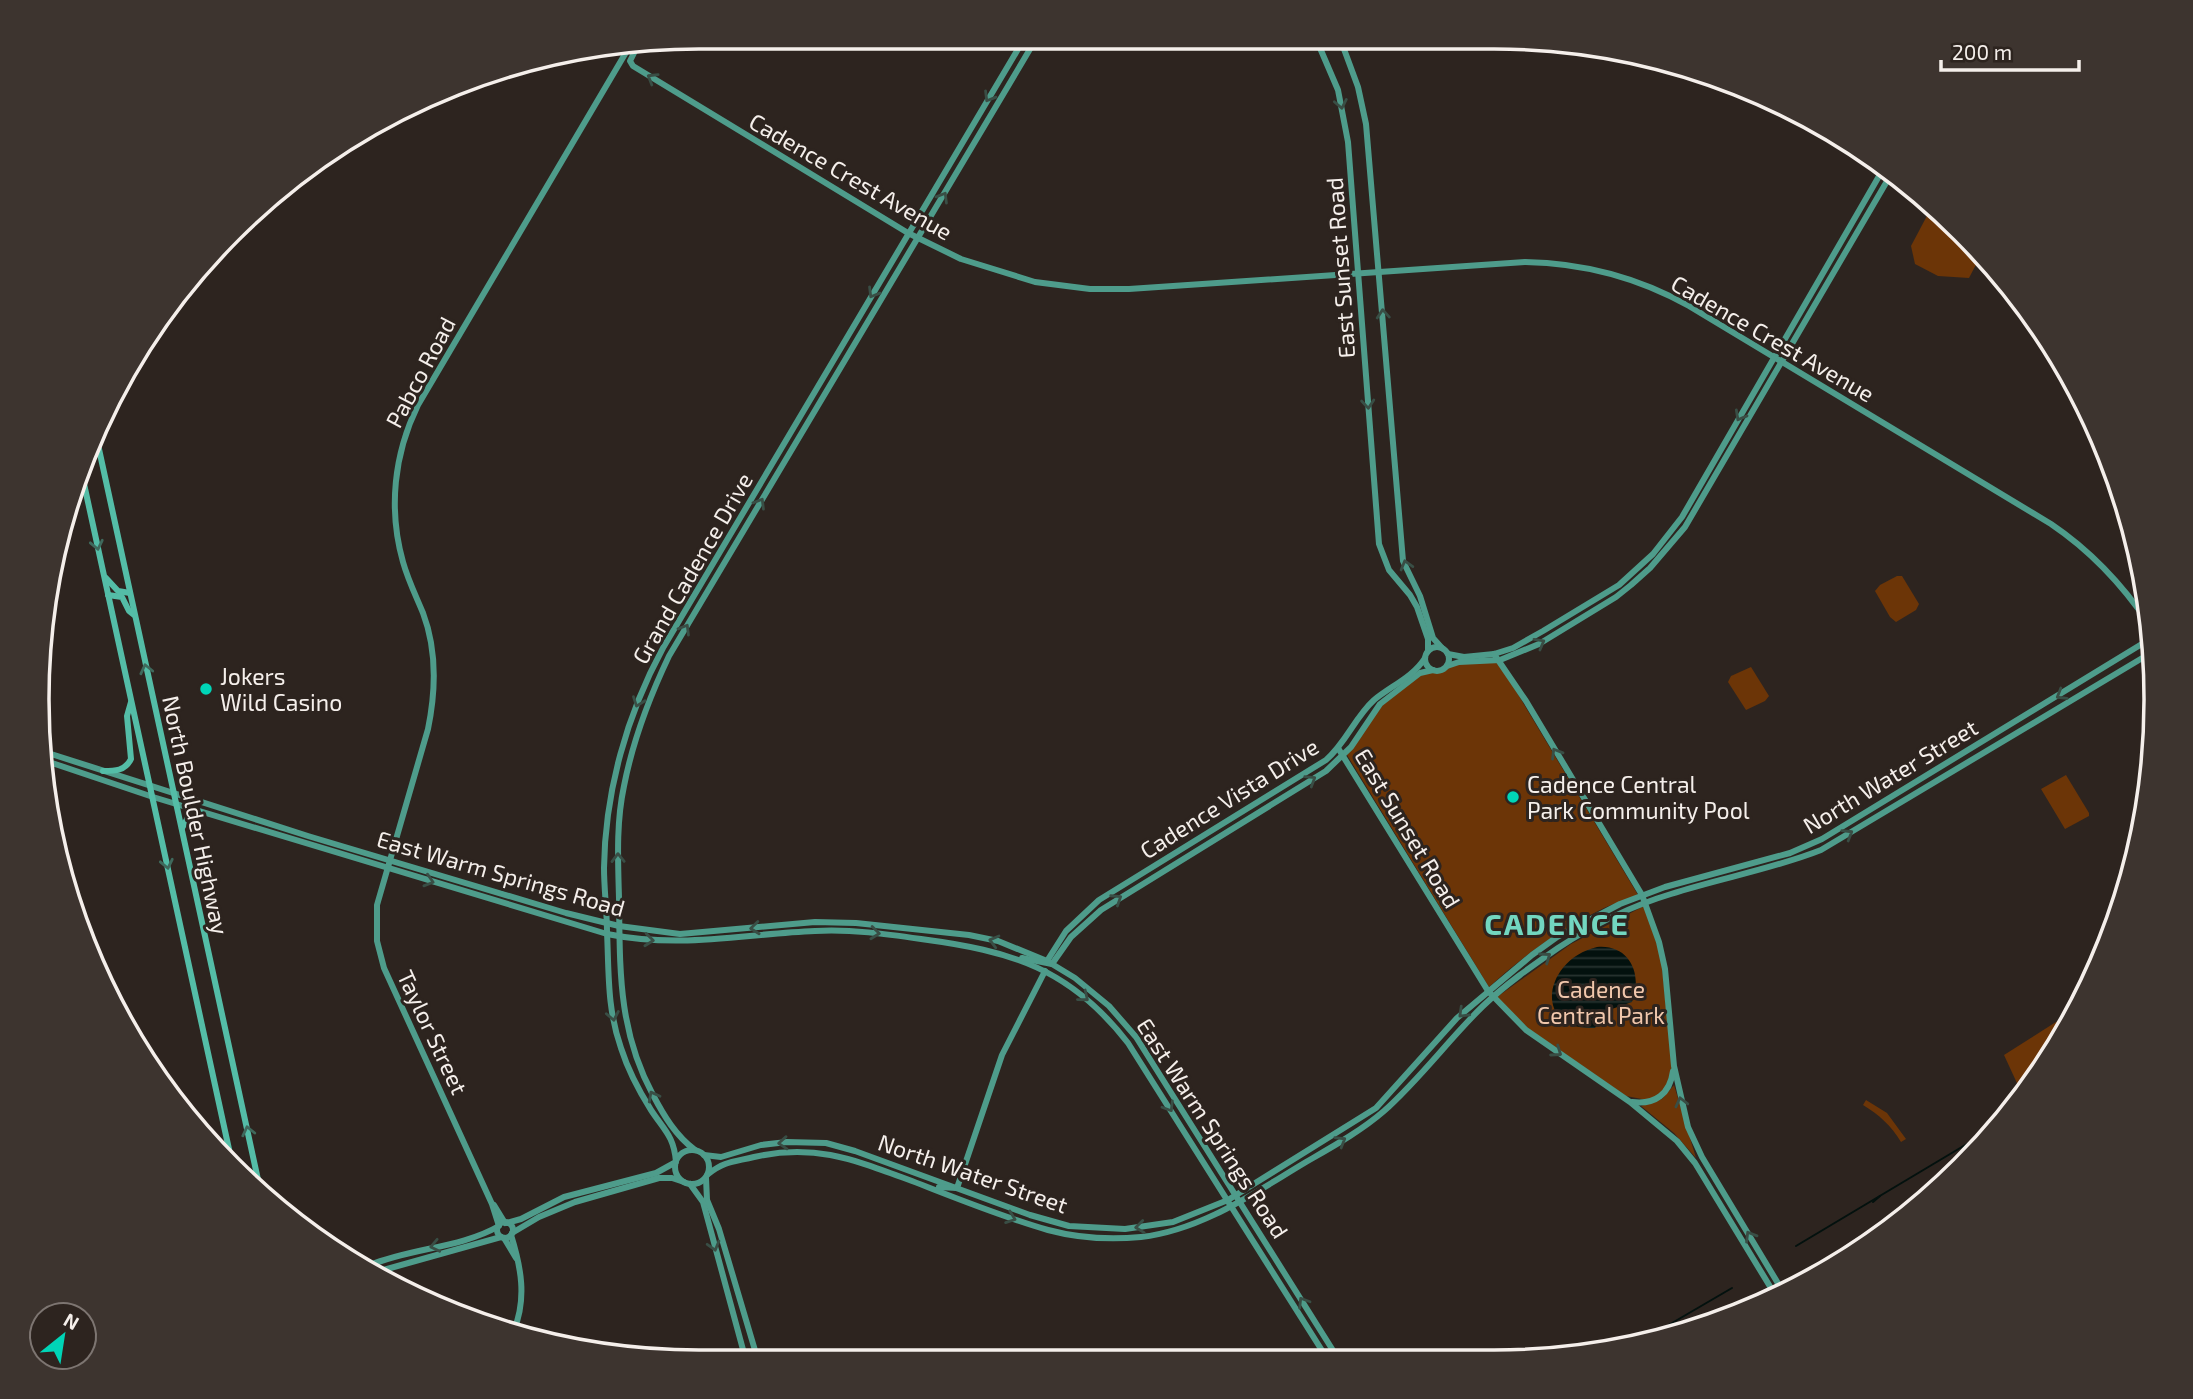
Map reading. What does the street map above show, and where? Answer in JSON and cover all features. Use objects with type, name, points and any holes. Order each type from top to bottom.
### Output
[{"type":"main road","name":"Grand Cadence Drive","points":[[676,1162],[674,1142],[638,1088],[619,1042],[607,980],[604,867],[608,819],[627,733],[641,692],[663,648],[1018,49]]},
{"type":"main road","name":"Grand Cadence Drive","points":[[695,1150],[682,1140],[669,1123],[635,1059],[622,1007],[618,842],[623,789],[649,698],[669,656],[1030,49]]},
{"type":"main road","name":"East Sunset Road","points":[[1320,49],[1338,90],[1348,142],[1379,544],[1389,570],[1417,607],[1427,634],[1426,654]]},
{"type":"main road","name":"East Sunset Road","points":[[1343,49],[1358,87],[1366,124],[1403,561],[1420,596],[1433,638],[1445,651]]},
{"type":"main road","name":"Cadence Crest Avenue","points":[[634,53],[630,61],[633,66],[918,239],[961,259],[1035,282],[1090,289],[1153,288],[1525,262],[1598,271],[1637,282],[1668,295],[2061,530],[2111,574],[2137,607]]},
{"type":"main road","name":"Pabco Road","points":[[388,868],[428,729],[435,669],[424,615],[404,566],[398,531],[396,480],[404,436],[418,405],[625,54]]},
{"type":"main road","points":[[1879,176],[1682,517],[1653,554],[1619,585],[1522,643],[1494,654],[1464,657],[1435,647],[1426,654],[1427,665],[1433,670],[1441,671],[1447,666],[1462,662],[1500,660],[1531,648],[1616,597],[1650,568],[1685,527],[1887,181]]},
{"type":"main road","points":[[1848,248],[1854,222]]},
{"type":"main road","points":[[1837,252],[1848,248]]},
{"type":"main road","points":[[1807,302],[1812,310]]},
{"type":"main road","name":"North Boulder Highway","points":[[99,450],[257,1176]]},
{"type":"main road","name":"North Boulder Highway","points":[[85,488],[229,1147]]},
{"type":"main road","points":[[103,573],[118,591],[130,593]]},
{"type":"main road","points":[[108,595],[122,597],[134,615]]},
{"type":"main road","name":"North Water Street","points":[[1239,1198],[1377,1108],[1457,1018],[1557,937],[1642,895],[1790,853],[1822,839],[2141,644]]},
{"type":"main road","points":[[1445,651],[1447,666]]},
{"type":"main road","name":"Cadence Vista Drive","points":[[1049,962],[1066,931],[1099,900],[1318,766],[1338,748],[1371,704],[1416,670],[1426,654]]},
{"type":"main road","points":[[1494,654],[1642,895],[1665,968],[1674,1066],[1684,1112],[1697,1149],[1779,1284]]},
{"type":"main road","name":"North Water Street","points":[[386,1269],[507,1236],[539,1217],[594,1196],[664,1178],[687,1183],[701,1182],[731,1160],[772,1153],[803,1152],[853,1159],[1047,1230],[1098,1238],[1155,1235],[1186,1226],[1354,1133],[1383,1112],[1493,997],[1517,977],[1578,936],[1645,903],[1699,885],[1793,861],[1821,850],[2143,656]]},
{"type":"main road","name":"Cadence Vista Drive","points":[[1049,962],[1076,931],[1101,910],[1326,771],[1344,755],[1380,704],[1418,674],[1433,670]]},
{"type":"main road","points":[[103,771],[121,769],[131,759],[127,716],[131,700]]},
{"type":"main road","name":"East Sunset Road","points":[[1338,748],[1488,991],[1532,1034],[1630,1101],[1671,1135],[1691,1157],[1771,1288]]},
{"type":"main road","name":"East Warm Springs Road","points":[[51,754],[174,793],[388,868],[619,937],[698,942],[815,931],[856,931],[969,945],[1016,958],[1045,971],[1081,994],[1119,1031],[1322,1350]]},
{"type":"main road","name":"East Warm Springs Road","points":[[53,764],[200,812],[390,860],[607,924],[680,934],[815,922],[876,924],[983,938],[1012,946],[1049,962],[1087,986],[1136,1037],[1333,1350]]},
{"type":"main road","points":[[182,830],[190,814],[200,812]]},
{"type":"main road","name":"Taylor Street","points":[[388,868],[377,905],[376,924],[384,968],[492,1204],[504,1224]]},
{"type":"main road","points":[[460,891],[465,889],[501,899],[506,899],[508,895]]},
{"type":"main road","points":[[1016,958],[1049,962]]},
{"type":"main road","points":[[920,1184],[957,1188],[1002,1055],[1045,971],[1054,970],[1087,986]]},
{"type":"main road","points":[[1630,1101],[1647,1103],[1660,1097],[1670,1087],[1674,1066]]},
{"type":"main road","name":"North Water Street","points":[[695,1150],[720,1158],[761,1145],[787,1142],[826,1143],[855,1150],[1043,1219],[1097,1229],[1125,1229],[1161,1224],[1230,1203]]},
{"type":"main road","points":[[803,1152],[817,1147],[851,1152],[855,1150]]},
{"type":"main road","points":[[375,1263],[412,1251],[471,1238],[521,1219],[564,1197],[656,1173],[676,1162],[683,1153],[695,1150]]},
{"type":"main road","points":[[704,1154],[709,1164],[707,1200],[722,1238],[755,1350]]},
{"type":"main road","points":[[676,1162],[677,1173],[703,1202],[744,1350]]},
{"type":"main road","points":[[504,1224],[498,1233],[507,1236],[518,1260],[521,1275],[522,1300],[516,1323]]},
{"type":"main road","points":[[504,1224],[512,1226],[507,1236]]},
{"type":"green space","points":[[1927,215],[1976,264],[1969,278],[1938,276],[1915,264],[1911,246]]},
{"type":"green space","points":[[1902,576],[1919,604],[1916,610],[1896,622],[1890,617],[1875,591],[1880,585]]},
{"type":"green space","name":"Cadence Central Park","points":[[1498,661],[1638,895],[1604,908],[1557,934],[1489,987],[1347,755],[1380,707],[1425,672],[1441,671],[1456,664]]},
{"type":"green space","points":[[1751,667],[1769,696],[1765,701],[1746,710],[1728,682],[1731,676]]},
{"type":"green space","points":[[2066,775],[2089,816],[2065,829],[2041,789]]},
{"type":"green space","name":"Cadence Central Park","points":[[1644,906],[1661,956],[1672,1067],[1670,1082],[1658,1096],[1647,1100],[1626,1096],[1529,1029],[1497,997],[1571,944]]},
{"type":"green space","points":[[2060,1019],[2018,1084],[2004,1055]]},
{"type":"green space","name":"Cadence Central Park","points":[[1674,1085],[1696,1158],[1674,1133],[1641,1106],[1662,1099]]},
{"type":"green space","points":[[1866,1100],[1887,1113],[1906,1139],[1901,1142],[1884,1121],[1863,1105]]},
{"type":"shaded area","points":[[1597,947],[1618,951],[1631,963],[1636,982],[1635,992],[1632,1002],[1609,1010],[1595,1028],[1575,1026],[1561,1018],[1554,1007],[1552,993],[1556,979],[1565,965],[1579,954]]},
{"type":"waterway","points":[[1796,1246],[1968,1143]]},
{"type":"waterway","points":[[1873,1202],[1880,1196]]},
{"type":"waterway","points":[[1665,1327],[1732,1288]]},
{"type":"place","name":"Jokers Wild Casino","points":[[206,689]]},
{"type":"place","name":"Cadence Central Park Community Pool","points":[[1513,797]]},
{"type":"district","name":"CADENCE","points":[[1557,923]]}]
